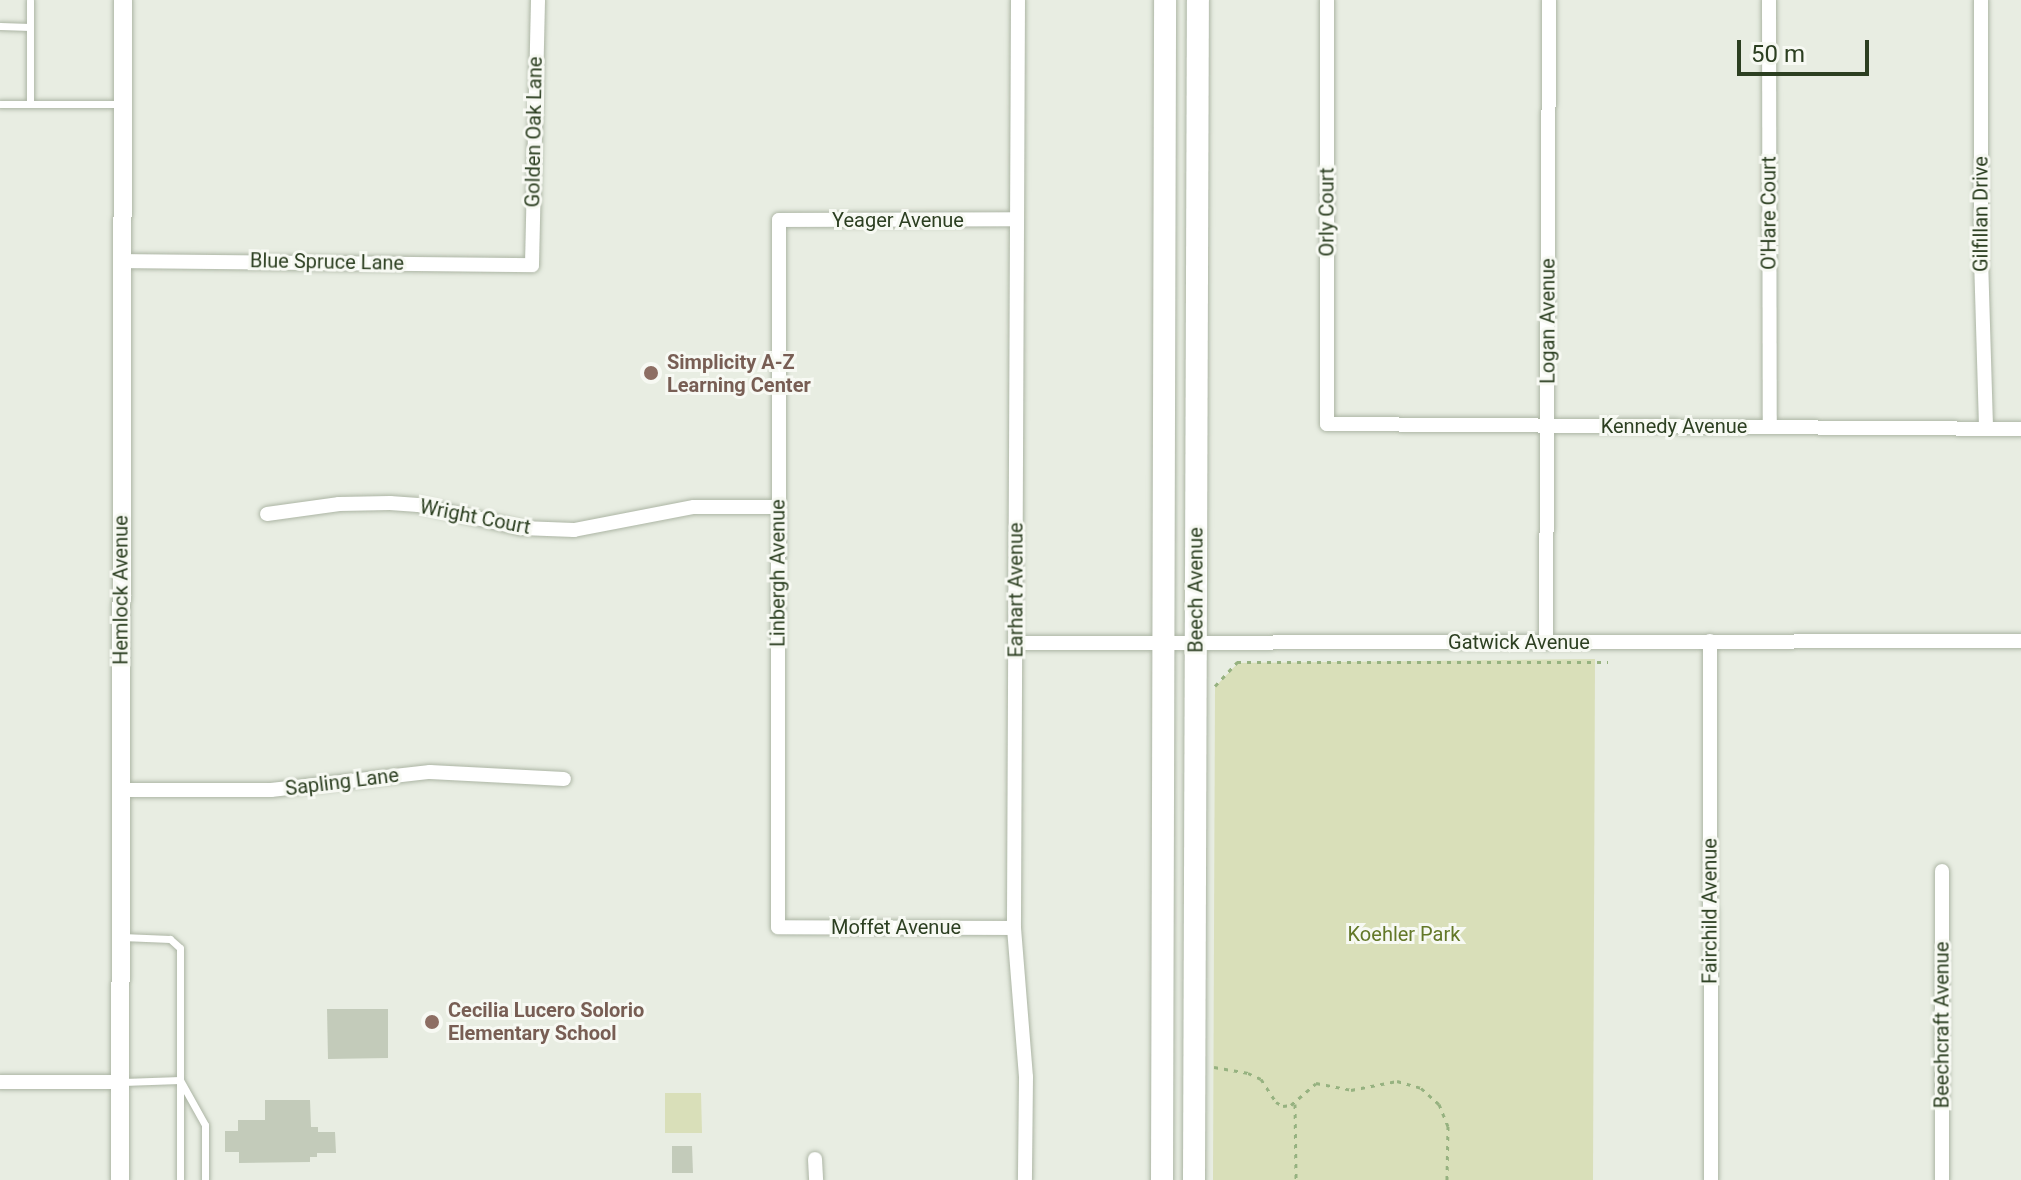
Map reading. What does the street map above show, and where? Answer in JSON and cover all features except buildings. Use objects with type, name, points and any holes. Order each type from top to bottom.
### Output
[{"type":"main road","name":"Beech Avenue","points":[[1162,1180],[1165,0]]},
{"type":"main road","name":"Beech Avenue","points":[[1194,1180],[1198,0]]},
{"type":"street","name":"Hemlock Avenue","points":[[120,1180],[123,0]]},
{"type":"street","name":"Golden Oak Lane","points":[[532,265],[538,0]]},
{"type":"street","name":"Earhart Avenue","points":[[1018,0],[1014,928],[1026,1077],[1025,1180]]},
{"type":"street","name":"Orly Court","points":[[1327,0],[1327,424]]},
{"type":"street","name":"Logan Avenue","points":[[1546,643],[1549,0]]},
{"type":"street","name":"O'Hare Court","points":[[1769,0],[1770,426]]},
{"type":"street","name":"Gilfillan Drive","points":[[1981,0],[1981,258],[1986,429]]},
{"type":"street","name":"Yeager Avenue","points":[[779,220],[1017,219]]},
{"type":"street","name":"Linbergh Avenue","points":[[778,927],[779,220]]},
{"type":"street","name":"Blue Spruce Lane","points":[[122,261],[532,265]]},
{"type":"street","name":"Kennedy Avenue","points":[[1327,424],[2021,429]]},
{"type":"street","name":"Wright Court","points":[[267,514],[339,504],[390,503],[418,505],[521,528],[574,530],[694,507],[777,507]]},
{"type":"street","name":"Fairchild Avenue","points":[[1710,641],[1711,1180]]},
{"type":"street","name":"Gatwick Avenue","points":[[1016,643],[2021,641]]},
{"type":"street","name":"Sapling Lane","points":[[119,790],[271,790],[430,772],[564,779]]},
{"type":"street","name":"Beechcraft Avenue","points":[[1942,871],[1942,1180]]},
{"type":"street","name":"Moffet Avenue","points":[[778,927],[1014,928]]},
{"type":"street","points":[[0,1082],[121,1082]]},
{"type":"street","points":[[815,1159],[816,1180]]},
{"type":"lane","points":[[30,0],[30,104]]},
{"type":"lane","points":[[0,26],[30,27]]},
{"type":"lane","points":[[0,104],[123,104]]},
{"type":"lane","points":[[119,937],[170,939],[180,948],[180,1180]]},
{"type":"lane","points":[[121,1082],[180,1080]]},
{"type":"lane","points":[[180,1080],[205,1125],[205,1180]]},
{"type":"path","points":[[1213,687],[1237,662],[1608,662]]},
{"type":"path","points":[[1212,1063],[1218,1070],[1239,1071],[1261,1079],[1276,1102],[1283,1106],[1295,1102]]},
{"type":"path","points":[[1296,1180],[1295,1102],[1300,1093],[1316,1083],[1351,1090],[1397,1081],[1421,1088],[1439,1104],[1445,1115],[1449,1136],[1447,1180]]},
{"type":"green space","name":"Koehler Park","points":[[1595,659],[1593,1180],[1213,1180],[1215,687],[1238,663]]},
{"type":"green space","points":[[665,1093],[701,1093],[702,1133],[665,1133]]},
{"type":"place","name":"Simplicity A-Z Learning Center","points":[[651,373]]},
{"type":"place","name":"Cecilia Lucero Solorio Elementary School","points":[[432,1022]]}]
